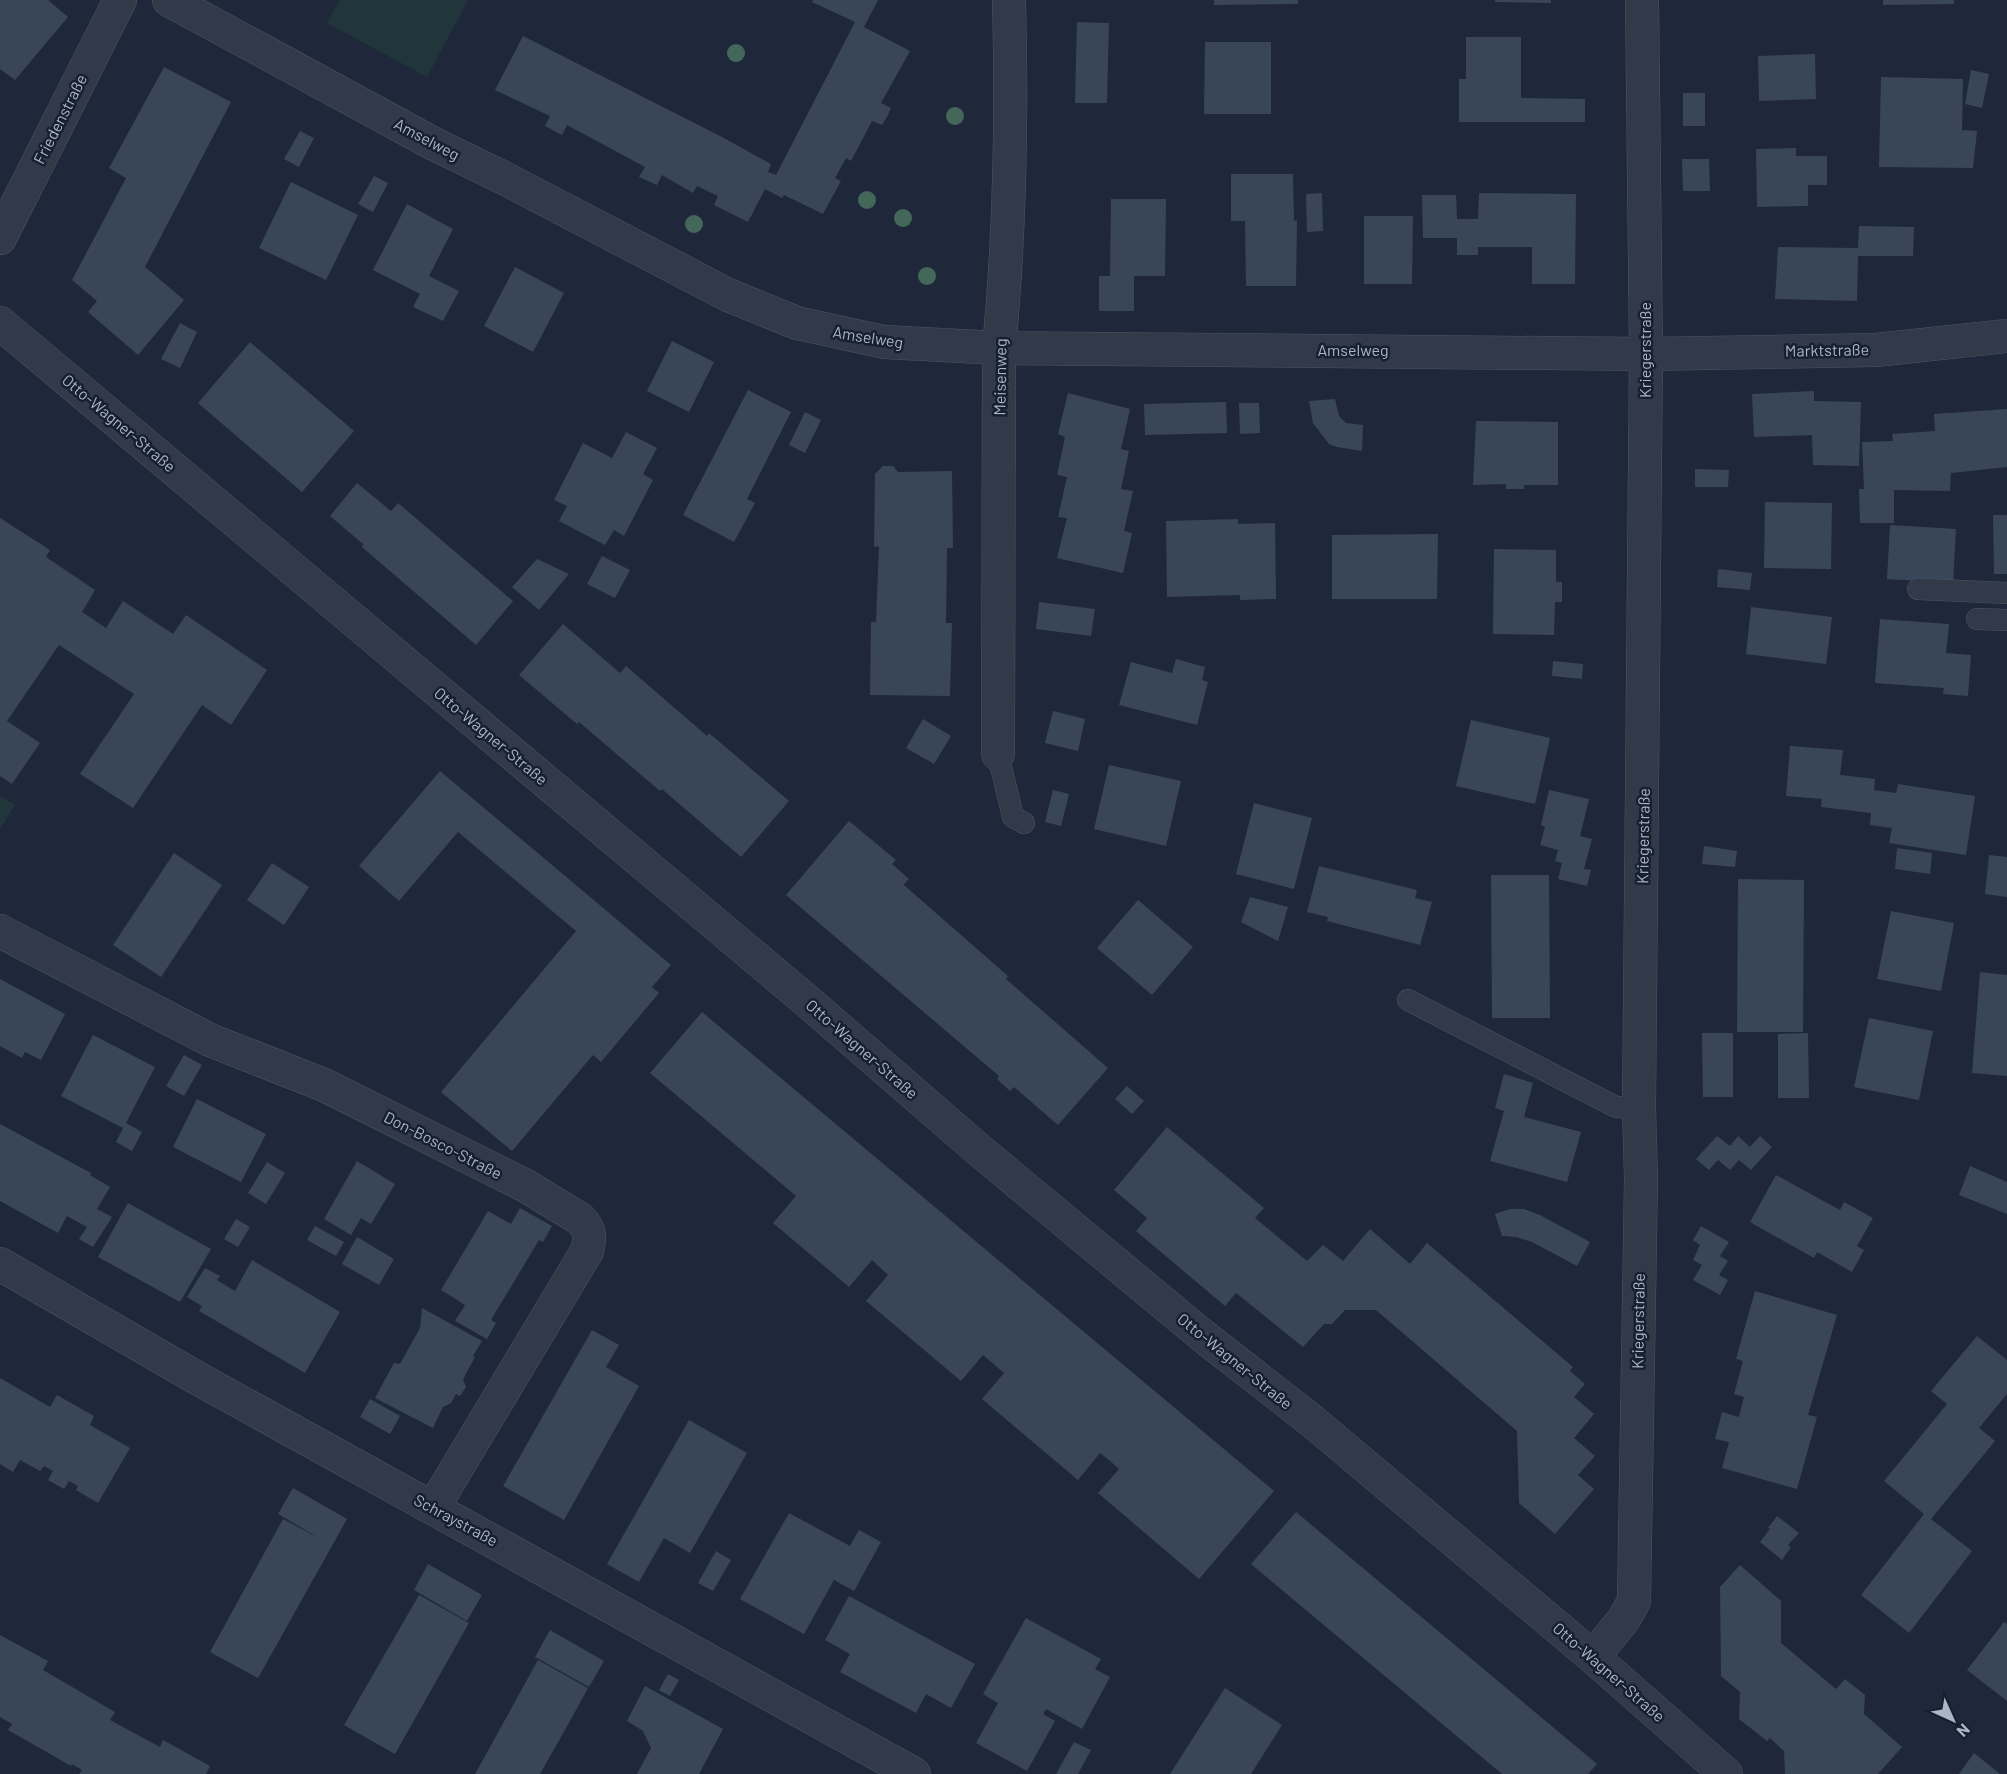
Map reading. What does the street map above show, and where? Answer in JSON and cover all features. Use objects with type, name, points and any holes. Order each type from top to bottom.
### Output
[{"type":"street","name":"Friedenstraße","points":[[0,238],[120,0]]},
{"type":"street","name":"Amselweg","points":[[170,0],[434,144],[728,295],[797,323],[884,342],[999,348],[1646,354]]},
{"type":"street","name":"Meisenweg","points":[[998,754],[999,348],[1004,300],[1008,174],[1009,0]]},
{"type":"street","name":"Kriegerstraße","points":[[1593,1657],[1624,1619],[1634,1600],[1641,1178],[1639,1108],[1646,354],[1642,0]]},
{"type":"street","name":"Otto-Wagner-Straße","points":[[0,323],[807,1001],[979,1149],[1203,1336],[1312,1421],[1593,1657],[1726,1774]]},
{"type":"street","name":"Marktstraße","points":[[1646,354],[1876,350],[2007,336]]},
{"type":"street","name":"Don-Bosco-Straße","points":[[0,931],[210,1040],[324,1085],[526,1186],[585,1224],[590,1233],[587,1251],[433,1508]]},
{"type":"street","name":"Schraystraße","points":[[0,1264],[198,1378],[289,1426],[914,1774]]},
{"type":"lane","points":[[1918,590],[2007,593]]},
{"type":"lane","points":[[1977,619],[2007,620]]},
{"type":"lane","points":[[998,754],[1013,817],[1024,823]]},
{"type":"lane","points":[[1408,1000],[1616,1107],[1639,1108]]},
{"type":"green space","points":[[340,0],[468,0],[427,77],[327,23]]},
{"type":"green space","points":[[0,796],[15,805],[0,829]]},
{"type":"building","points":[[0,0],[48,0],[68,17],[15,80],[0,69]]},
{"type":"building","points":[[813,0],[878,0],[864,27],[910,51],[881,103],[891,108],[887,117],[882,125],[872,121],[851,161],[846,158],[835,178],[841,181],[823,214],[784,195],[782,198],[765,189],[748,222],[714,205],[718,196],[697,186],[693,193],[662,175],[657,185],[639,177],[645,167],[567,125],[562,135],[545,126],[550,116],[495,90],[523,36],[722,137],[771,164],[768,172],[776,175],[855,22],[812,2]]},
{"type":"building","points":[[1214,0],[1298,0],[1298,4],[1214,5]]},
{"type":"building","points":[[1495,0],[1551,0],[1551,3],[1495,2]]},
{"type":"building","points":[[1883,0],[1954,0],[1954,4],[1883,5]]},
{"type":"building","points":[[1077,22],[1109,23],[1107,103],[1075,103]]},
{"type":"building","points":[[1466,37],[1521,37],[1521,98],[1585,99],[1585,122],[1459,122],[1459,79],[1466,79]]},
{"type":"building","points":[[1205,42],[1271,42],[1271,114],[1204,114]]},
{"type":"building","points":[[1815,54],[1816,99],[1759,101],[1758,56]]},
{"type":"building","points":[[164,67],[231,102],[145,267],[184,300],[138,355],[88,312],[97,301],[72,280],[126,178],[109,168]]},
{"type":"building","points":[[1971,70],[1989,74],[1982,108],[1965,104]]},
{"type":"building","points":[[1881,77],[1963,79],[1962,130],[1977,131],[1973,168],[1879,167]]},
{"type":"building","points":[[1683,93],[1705,93],[1705,126],[1683,126]]},
{"type":"building","points":[[300,131],[314,138],[299,167],[284,159]]},
{"type":"building","points":[[1796,148],[1796,156],[1827,156],[1827,185],[1808,185],[1808,206],[1757,207],[1756,149]]},
{"type":"building","points":[[1682,159],[1709,159],[1710,191],[1683,191]]},
{"type":"building","points":[[1231,174],[1293,174],[1294,221],[1297,220],[1296,286],[1246,286],[1245,221],[1231,221]]},
{"type":"building","points":[[374,176],[388,183],[373,212],[358,204]]},
{"type":"building","points":[[291,182],[358,215],[326,280],[259,248]]},
{"type":"building","points":[[1322,193],[1323,231],[1307,232],[1306,194]]},
{"type":"building","points":[[1479,193],[1576,194],[1575,284],[1532,284],[1532,247],[1478,247],[1478,255],[1457,255],[1457,238],[1423,238],[1422,195],[1456,195],[1457,219],[1478,219]]},
{"type":"building","points":[[1111,199],[1166,199],[1165,276],[1134,276],[1134,311],[1099,311],[1099,276],[1110,276]]},
{"type":"building","points":[[407,204],[453,229],[429,276],[459,291],[443,321],[413,307],[420,294],[373,270]]},
{"type":"building","points":[[1364,216],[1413,216],[1412,284],[1364,284]]},
{"type":"building","points":[[1859,226],[1914,227],[1913,256],[1858,256],[1857,301],[1775,299],[1778,247],[1858,248]]},
{"type":"building","points":[[515,267],[564,293],[533,352],[484,326]]},
{"type":"building","points":[[180,323],[197,332],[180,368],[161,359]]},
{"type":"building","points":[[672,341],[714,362],[689,412],[647,391]]},
{"type":"building","points":[[250,342],[354,431],[302,492],[198,403]]},
{"type":"building","points":[[748,390],[791,412],[747,499],[755,503],[734,542],[683,515]]},
{"type":"building","points":[[1814,391],[1814,401],[1861,402],[1859,466],[1813,465],[1812,435],[1754,437],[1752,394]]},
{"type":"building","points":[[1068,393],[1130,409],[1121,449],[1129,451],[1121,489],[1133,491],[1124,531],[1132,533],[1123,573],[1057,558],[1067,518],[1058,517],[1067,477],[1057,475],[1065,437],[1058,434]]},
{"type":"building","points":[[1335,399],[1339,416],[1346,423],[1363,425],[1362,451],[1329,444],[1313,423],[1309,401]]},
{"type":"building","points":[[1226,402],[1227,433],[1145,435],[1144,404]]},
{"type":"building","points":[[1239,403],[1259,403],[1260,433],[1240,434]]},
{"type":"building","points":[[2007,409],[2007,467],[1951,473],[1950,491],[1894,490],[1894,523],[1860,523],[1859,489],[1864,489],[1862,442],[1893,441],[1892,434],[1935,431],[1934,414]]},
{"type":"building","points":[[805,412],[821,420],[805,453],[789,445]]},
{"type":"building","points":[[1476,421],[1558,422],[1558,485],[1524,485],[1524,489],[1506,489],[1506,484],[1473,485]]},
{"type":"building","points":[[626,432],[657,448],[643,474],[653,480],[624,536],[614,530],[605,545],[559,521],[567,506],[554,500],[583,443],[612,458]]},
{"type":"building","points":[[883,466],[893,466],[898,472],[952,471],[953,548],[947,548],[946,623],[952,623],[950,696],[870,695],[871,622],[876,622],[879,546],[874,547],[875,474]]},
{"type":"building","points":[[1695,469],[1729,470],[1728,487],[1695,487]]},
{"type":"building","points":[[357,483],[391,511],[398,503],[513,601],[476,645],[362,547],[363,544],[330,516]]},
{"type":"building","points":[[1765,502],[1832,503],[1831,569],[1764,568]]},
{"type":"building","points":[[1993,515],[2007,515],[2007,574],[1994,574]]},
{"type":"building","points":[[0,518],[50,550],[46,557],[95,590],[82,612],[106,628],[123,601],[173,634],[186,615],[267,670],[231,725],[202,705],[133,808],[80,774],[134,694],[59,645],[7,721],[40,743],[12,784],[0,776]]},
{"type":"building","points":[[1238,519],[1238,524],[1275,523],[1276,599],[1240,600],[1240,595],[1167,597],[1166,521]]},
{"type":"building","points":[[1890,525],[1956,529],[1953,583],[1887,579]]},
{"type":"building","points":[[1438,534],[1437,599],[1332,599],[1332,535]]},
{"type":"building","points":[[1494,549],[1556,550],[1556,582],[1562,582],[1562,602],[1555,602],[1554,635],[1493,634]]},
{"type":"building","points":[[602,556],[630,570],[615,598],[587,584]]},
{"type":"building","points":[[537,559],[569,574],[539,610],[512,587]]},
{"type":"building","points":[[1718,569],[1752,573],[1750,590],[1717,587]]},
{"type":"building","points":[[1039,602],[1095,609],[1091,636],[1036,629]]},
{"type":"building","points":[[1751,607],[1832,617],[1826,664],[1746,654]]},
{"type":"building","points":[[1880,619],[1949,624],[1946,653],[1971,655],[1968,696],[1943,694],[1944,688],[1875,683]]},
{"type":"building","points":[[563,624],[620,673],[626,666],[707,736],[709,733],[789,801],[741,857],[662,789],[660,791],[579,722],[577,724],[519,675]]},
{"type":"building","points":[[1176,659],[1205,667],[1202,680],[1208,682],[1197,725],[1119,705],[1131,662],[1172,673]]},
{"type":"building","points":[[1553,661],[1583,664],[1582,679],[1552,676]]},
{"type":"building","points":[[1053,711],[1085,719],[1078,751],[1045,743]]},
{"type":"building","points":[[923,719],[951,736],[934,764],[906,748]]},
{"type":"building","points":[[1471,720],[1550,738],[1535,804],[1456,786]]},
{"type":"building","points":[[1790,746],[1843,750],[1840,775],[1875,779],[1874,790],[1896,793],[1898,784],[1975,796],[1966,855],[1889,843],[1892,828],[1870,825],[1871,813],[1821,807],[1822,799],[1786,796]]},
{"type":"building","points":[[1109,765],[1181,781],[1166,846],[1094,829]]},
{"type":"building","points":[[440,771],[671,965],[652,987],[659,993],[601,1062],[593,1055],[512,1151],[441,1092],[576,931],[458,832],[399,901],[359,866]]},
{"type":"building","points":[[1053,790],[1069,794],[1061,826],[1045,822]]},
{"type":"building","points":[[1549,790],[1589,799],[1580,836],[1592,839],[1584,869],[1591,870],[1587,886],[1558,879],[1562,863],[1555,861],[1558,850],[1540,845],[1545,827],[1541,825]]},
{"type":"building","points":[[1254,803],[1312,818],[1294,889],[1236,874]]},
{"type":"building","points":[[849,821],[896,860],[892,864],[909,879],[903,885],[1008,976],[1006,979],[1108,1068],[1058,1125],[1014,1087],[1010,1091],[997,1079],[999,1076],[786,895]]},
{"type":"building","points":[[1704,846],[1737,851],[1735,867],[1702,864]]},
{"type":"building","points":[[1897,848],[1932,853],[1930,874],[1895,869]]},
{"type":"building","points":[[174,853],[222,885],[161,977],[113,945]]},
{"type":"building","points":[[1989,855],[2007,857],[2007,897],[1985,894]]},
{"type":"building","points":[[272,863],[309,887],[284,925],[247,900]]},
{"type":"building","points":[[1319,866],[1417,890],[1415,898],[1432,902],[1420,945],[1327,921],[1328,917],[1307,912]]},
{"type":"building","points":[[1491,875],[1549,875],[1550,1018],[1492,1018]]},
{"type":"building","points":[[1738,879],[1804,880],[1803,1032],[1737,1032]]},
{"type":"building","points":[[1250,897],[1288,907],[1278,941],[1241,922]]},
{"type":"building","points":[[1138,900],[1193,947],[1152,995],[1097,948]]},
{"type":"building","points":[[1891,911],[1954,923],[1941,991],[1877,979]]},
{"type":"building","points":[[1980,972],[2007,975],[2007,1076],[1972,1073]]},
{"type":"building","points":[[0,979],[65,1014],[41,1060],[25,1052],[22,1058],[0,1046]]},
{"type":"building","points":[[702,1012],[1274,1491],[1199,1579],[1098,1493],[1119,1469],[1109,1460],[1100,1453],[1078,1480],[982,1399],[1004,1373],[983,1355],[961,1381],[866,1301],[888,1275],[872,1260],[849,1287],[773,1223],[796,1196],[650,1073]]},
{"type":"building","points":[[1869,1018],[1933,1031],[1919,1100],[1854,1087]]},
{"type":"building","points":[[1702,1033],[1733,1033],[1733,1097],[1703,1097]]},
{"type":"building","points":[[1808,1033],[1809,1098],[1778,1098],[1778,1034]]},
{"type":"building","points":[[93,1035],[155,1067],[126,1123],[142,1132],[132,1151],[116,1142],[123,1128],[61,1096]]},
{"type":"building","points":[[184,1055],[202,1065],[184,1096],[166,1086]]},
{"type":"building","points":[[1504,1074],[1533,1083],[1524,1117],[1581,1132],[1567,1182],[1490,1161],[1504,1111],[1495,1108]]},
{"type":"building","points":[[1127,1086],[1144,1101],[1132,1114],[1115,1099]]},
{"type":"building","points":[[197,1099],[266,1134],[241,1182],[173,1147]]},
{"type":"building","points":[[0,1124],[91,1173],[90,1175],[110,1187],[97,1209],[112,1217],[93,1247],[79,1239],[87,1227],[67,1216],[58,1233],[0,1201]]},
{"type":"building","points":[[1167,1127],[1264,1208],[1255,1218],[1307,1261],[1323,1245],[1343,1261],[1370,1229],[1410,1264],[1427,1243],[1573,1367],[1570,1371],[1585,1384],[1574,1397],[1594,1414],[1574,1438],[1595,1456],[1578,1475],[1594,1489],[1555,1534],[1519,1503],[1517,1431],[1376,1310],[1345,1310],[1332,1324],[1324,1324],[1303,1347],[1236,1293],[1225,1306],[1136,1231],[1147,1218],[1114,1190]]},
{"type":"building","points":[[1717,1136],[1730,1146],[1738,1136],[1750,1147],[1760,1136],[1772,1147],[1751,1170],[1739,1160],[1730,1170],[1718,1160],[1709,1170],[1696,1159]]},
{"type":"building","points":[[357,1161],[395,1184],[371,1224],[361,1218],[351,1235],[324,1219]]},
{"type":"building","points":[[267,1162],[285,1173],[266,1204],[248,1193]]},
{"type":"building","points":[[1970,1166],[2007,1182],[2007,1214],[1959,1195]]},
{"type":"building","points":[[1776,1175],[1840,1210],[1844,1202],[1873,1218],[1857,1246],[1864,1250],[1852,1272],[1817,1252],[1814,1258],[1750,1222]]},
{"type":"building","points":[[128,1203],[211,1249],[180,1302],[98,1257]]},
{"type":"building","points":[[520,1208],[552,1226],[543,1242],[539,1240],[491,1320],[496,1323],[487,1339],[455,1321],[465,1305],[441,1290],[488,1211],[511,1224]]},
{"type":"building","points":[[1510,1209],[1524,1209],[1540,1215],[1590,1242],[1577,1266],[1532,1242],[1502,1236],[1495,1214]]},
{"type":"building","points":[[236,1219],[250,1227],[238,1247],[224,1239]]},
{"type":"building","points":[[315,1226],[344,1242],[336,1256],[307,1240]]},
{"type":"building","points":[[1701,1226],[1729,1242],[1720,1256],[1728,1261],[1719,1275],[1728,1280],[1720,1295],[1693,1280],[1702,1265],[1693,1260],[1700,1245],[1693,1240]]},
{"type":"building","points":[[357,1237],[394,1259],[379,1285],[342,1264]]},
{"type":"building","points":[[252,1260],[340,1312],[305,1373],[199,1311],[202,1306],[187,1297],[205,1268],[220,1276],[217,1280],[235,1291]]},
{"type":"building","points":[[1755,1291],[1837,1315],[1808,1415],[1817,1417],[1797,1489],[1722,1468],[1729,1442],[1715,1439],[1722,1412],[1739,1417],[1744,1397],[1734,1394],[1743,1361],[1736,1359]]},
{"type":"building","points":[[422,1308],[482,1341],[463,1379],[466,1387],[460,1396],[456,1394],[451,1403],[443,1407],[433,1428],[375,1398],[394,1363],[400,1364],[420,1328]]},
{"type":"building","points":[[592,1330],[619,1345],[606,1367],[639,1386],[564,1520],[503,1486]]},
{"type":"building","points":[[1977,1336],[2007,1360],[2007,1394],[1979,1428],[1995,1441],[1931,1519],[1972,1551],[1909,1633],[1861,1595],[1924,1514],[1884,1481],[1947,1404],[1931,1391]]},
{"type":"building","points":[[0,1378],[50,1407],[57,1395],[94,1416],[90,1425],[130,1448],[98,1503],[76,1490],[78,1486],[69,1481],[64,1489],[48,1480],[53,1471],[44,1466],[40,1471],[20,1460],[13,1472],[0,1464]]},
{"type":"building","points":[[370,1399],[400,1416],[390,1434],[360,1417]]},
{"type":"building","points":[[689,1420],[747,1453],[690,1553],[664,1538],[639,1582],[607,1564]]},
{"type":"building","points":[[293,1488],[347,1519],[258,1678],[210,1652],[283,1519],[321,1539],[278,1514]]},
{"type":"building","points":[[1296,1512],[1597,1764],[1588,1774],[1502,1774],[1251,1564]]},
{"type":"building","points":[[789,1513],[850,1546],[859,1530],[881,1542],[854,1591],[834,1580],[804,1634],[740,1599]]},
{"type":"building","points":[[1777,1516],[1799,1533],[1788,1545],[1791,1547],[1782,1560],[1760,1542]]},
{"type":"building","points":[[716,1551],[731,1560],[713,1591],[698,1583]]},
{"type":"building","points":[[428,1564],[482,1595],[467,1621],[414,1590]]},
{"type":"building","points":[[1740,1565],[1781,1601],[1781,1643],[1836,1689],[1845,1679],[1865,1695],[1864,1714],[1902,1747],[1878,1774],[1785,1774],[1784,1751],[1770,1738],[1767,1741],[1739,1719],[1740,1692],[1721,1676],[1720,1587]]},
{"type":"building","points":[[419,1595],[469,1623],[395,1754],[344,1725]]},
{"type":"building","points":[[849,1596],[975,1664],[951,1708],[926,1694],[916,1713],[840,1672],[850,1654],[825,1640]]},
{"type":"building","points":[[1026,1618],[1101,1659],[1095,1669],[1110,1677],[1082,1729],[1046,1709],[1043,1714],[1055,1721],[1027,1771],[976,1743],[998,1703],[983,1694]]},
{"type":"building","points":[[2004,1622],[2007,1624],[2007,1701],[1967,1670]]},
{"type":"building","points":[[550,1630],[604,1661],[589,1687],[535,1657]]},
{"type":"building","points":[[0,1635],[48,1661],[43,1670],[115,1712],[110,1720],[160,1747],[163,1740],[210,1766],[206,1774],[79,1774],[82,1770],[8,1730],[12,1724],[0,1717]]},
{"type":"building","points":[[538,1660],[588,1688],[570,1721],[540,1774],[475,1774]]},
{"type":"building","points":[[668,1674],[679,1680],[670,1696],[659,1690]]},
{"type":"building","points":[[645,1686],[723,1729],[699,1774],[637,1774],[651,1748],[643,1731],[627,1721]]},
{"type":"building","points":[[1225,1688],[1282,1725],[1251,1774],[1170,1774]]},
{"type":"building","points":[[1074,1742],[1091,1750],[1078,1774],[1056,1774]]},
{"type":"building","points":[[1974,1753],[2000,1774],[1959,1774]]}]
